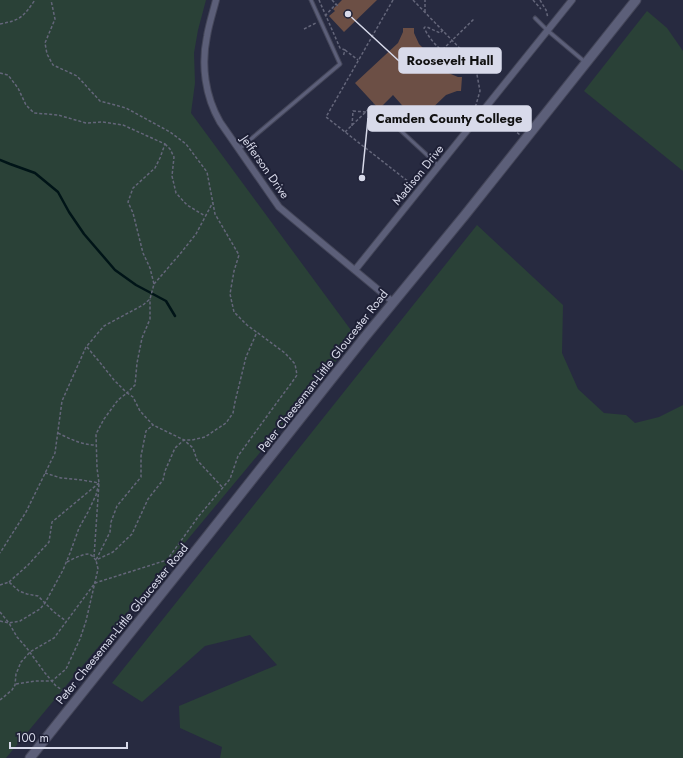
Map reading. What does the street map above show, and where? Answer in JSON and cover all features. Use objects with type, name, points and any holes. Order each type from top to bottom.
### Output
[{"type":"street","name":"Jefferson Drive","points":[[216,0],[208,29],[204,64],[206,83],[215,114],[279,207],[393,302]]},
{"type":"street","name":"Madison Drive","points":[[356,270],[572,0]]},
{"type":"street","name":"Peter Cheeseman-Little Gloucester Road","points":[[30,758],[393,302],[465,215],[636,0]]},
{"type":"lane","points":[[239,149],[340,64],[311,0]]},
{"type":"lane","points":[[535,18],[586,63]]},
{"type":"lane","points":[[400,130],[439,166]]},
{"type":"path","points":[[0,24],[13,22],[24,15],[36,0]]},
{"type":"path","points":[[0,700],[12,690],[16,684],[16,674],[21,662],[30,652],[54,638],[95,583],[167,560],[198,517],[230,479],[238,456],[297,375],[295,364],[285,353],[247,324],[234,312],[230,294],[234,271],[239,255],[215,214],[207,172],[186,144],[170,132],[126,108],[100,101],[77,76],[53,65],[47,54],[45,43],[55,19],[51,0]]},
{"type":"path","points":[[319,0],[340,48],[345,50],[358,61]]},
{"type":"path","points":[[332,0],[339,7]]},
{"type":"path","points":[[393,0],[326,117],[414,187],[417,183]]},
{"type":"path","points":[[413,0],[475,64],[480,91],[475,111],[486,121],[500,123],[509,127],[520,135]]},
{"type":"path","points":[[424,12],[425,0]]},
{"type":"path","points":[[533,0],[541,9]]},
{"type":"path","points":[[540,0],[546,10],[548,20],[547,30]]},
{"type":"path","points":[[439,52],[474,19]]},
{"type":"path","points":[[443,30],[440,33],[427,27],[424,28],[432,41],[454,61],[467,67],[475,64]]},
{"type":"path","points":[[340,64],[345,50]]},
{"type":"path","points":[[0,72],[8,75],[18,88],[26,105],[34,113],[58,115],[86,123],[103,122],[123,125],[165,144],[170,149],[174,157],[172,176],[176,193],[187,205],[205,216]]},
{"type":"path","points":[[345,132],[374,104]]},
{"type":"path","points":[[352,126],[353,111],[366,112]]},
{"type":"path","points":[[16,684],[35,681],[52,681],[66,669],[86,621],[98,569],[94,556],[99,483],[96,434],[104,419],[118,400],[135,385],[142,338],[150,319],[150,299],[154,284],[150,268],[143,253],[133,213],[128,202],[133,188],[155,168],[165,144]]},
{"type":"path","points":[[154,284],[196,234],[213,202]]},
{"type":"path","points":[[0,553],[26,512],[55,453],[62,401],[86,346],[104,326],[143,305],[150,299]]},
{"type":"path","points":[[96,560],[113,552],[132,534],[148,499],[162,480],[175,448],[184,440],[204,437],[226,423],[233,413],[246,357],[257,332]]},
{"type":"path","points":[[86,346],[114,380],[133,397],[137,407],[153,425],[184,440],[193,448],[197,460],[223,488]]},
{"type":"path","points":[[96,560],[110,532],[111,522],[116,506],[141,477],[141,456],[146,431],[153,425]]},
{"type":"path","points":[[58,433],[73,440],[90,445],[97,445]]},
{"type":"path","points":[[45,473],[61,478],[99,483]]},
{"type":"path","points":[[0,621],[8,623],[20,621],[40,608],[44,603],[67,562],[79,528],[93,501],[99,483]]},
{"type":"path","points":[[0,585],[9,582],[28,566],[49,542],[52,522],[77,503],[99,483]]},
{"type":"path","points":[[67,562],[89,554],[94,556]]},
{"type":"path","points":[[9,582],[27,594],[38,596],[54,612],[66,621]]},
{"type":"path","points":[[0,612],[45,673],[56,686],[64,691]]},
{"type":"green space","points":[[0,0],[206,0],[194,53],[195,83],[191,113],[356,337],[6,758],[0,758]]},
{"type":"green space","points":[[647,11],[667,28],[683,51],[683,171],[584,91]]},
{"type":"green space","points":[[477,225],[563,305],[562,353],[578,389],[604,413],[626,415],[635,423],[659,417],[683,405],[683,758],[220,758],[222,747],[180,728],[179,706],[277,665],[250,635],[205,646],[142,702],[112,683]]},
{"type":"building","points":[[342,0],[377,0],[344,32],[329,16],[335,11],[333,9]]},
{"type":"building","points":[[403,28],[414,28],[414,33],[419,44],[425,50],[429,51],[435,48],[443,56],[440,65],[446,72],[462,77],[461,91],[446,95],[424,116],[415,106],[408,112],[393,95],[379,109],[355,83],[398,43],[403,32]]},
{"type":"waterway","points":[[0,160],[35,173],[58,192],[84,234],[115,270],[136,285],[166,301],[175,316]]},
{"type":"place","name":"Roosevelt Hall","points":[[348,14]]},
{"type":"place","name":"Camden County College","points":[[362,178]]}]
